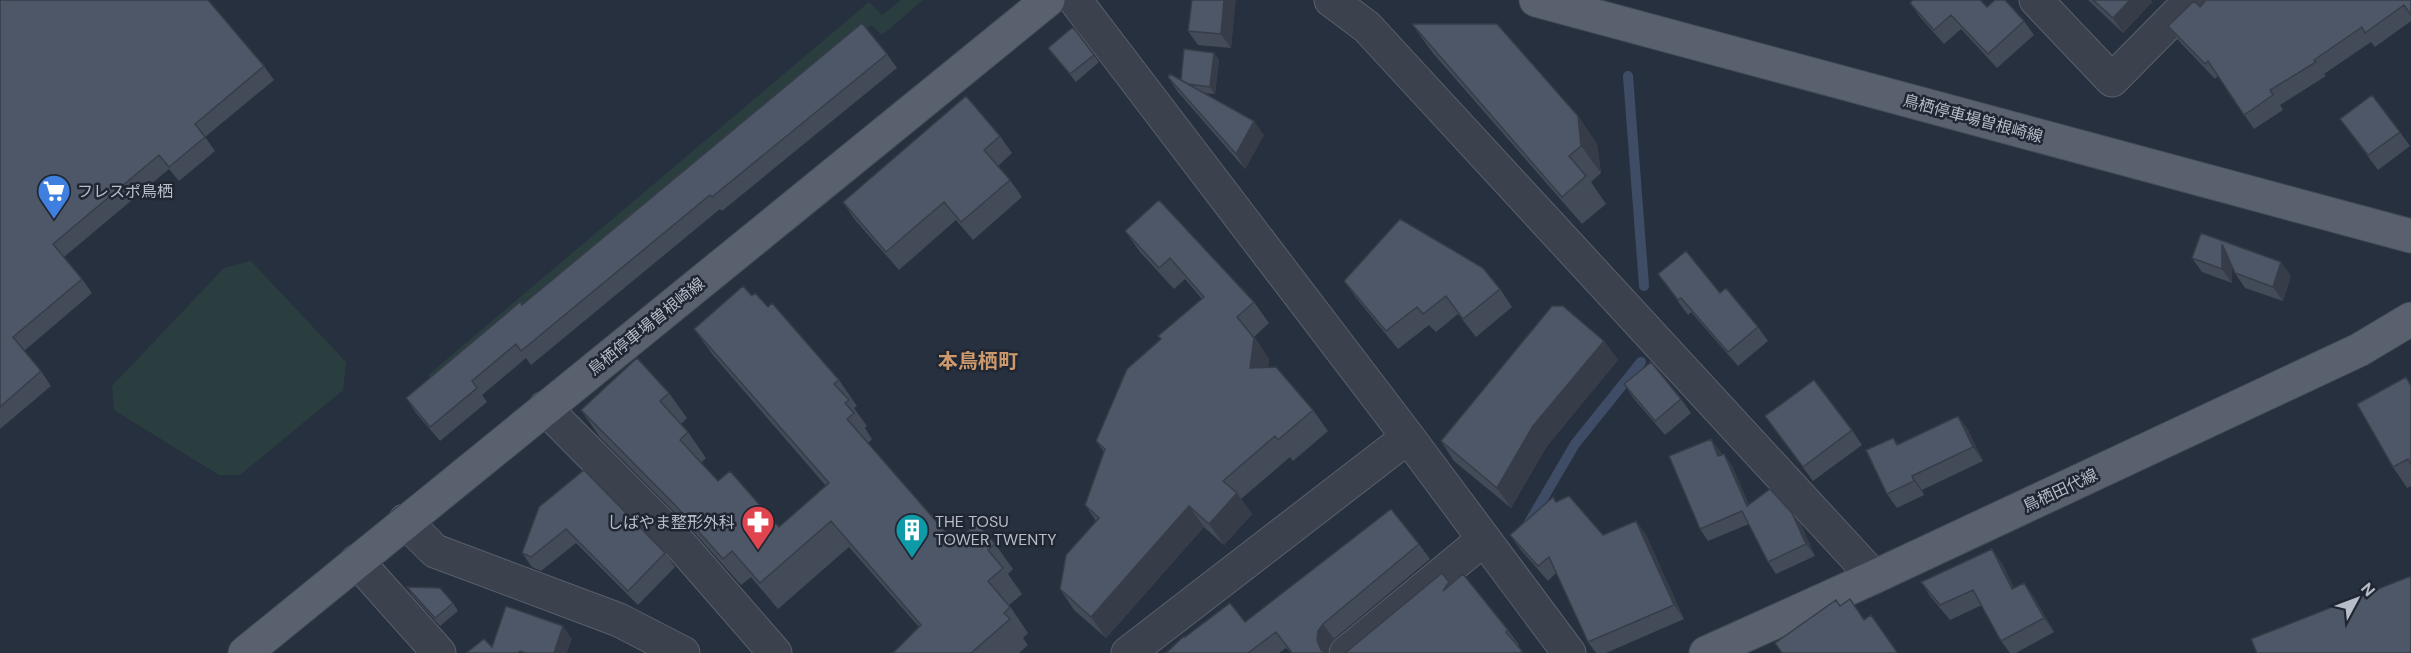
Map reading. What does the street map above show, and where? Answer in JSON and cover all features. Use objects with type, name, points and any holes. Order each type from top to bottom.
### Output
[{"type":"main road","name":"鳥栖停車場曽根崎線","points":[[245,653],[1048,0]]},
{"type":"main road","name":"鳥栖停車場曽根崎線","points":[[1536,0],[1605,9],[2251,194],[2411,236]]},
{"type":"main road","name":"鳥栖田代線","points":[[1706,653],[2359,350],[2411,319]]},
{"type":"street","points":[[1075,0],[1408,436],[1569,653]]},
{"type":"street","points":[[1331,0],[1367,27],[1874,577]]},
{"type":"street","points":[[2036,0],[2112,80],[2191,0]]},
{"type":"street","points":[[545,408],[680,544],[775,653]]},
{"type":"street","points":[[1128,653],[1408,436]]},
{"type":"street","points":[[405,521],[435,551],[619,620],[683,653]]},
{"type":"street","points":[[1346,653],[1484,539]]},
{"type":"street","points":[[357,561],[439,653]]},
{"type":"green space","points":[[901,0],[923,0],[882,35],[871,25],[432,386],[428,375],[869,2],[882,15]]},
{"type":"green space","points":[[251,261],[346,362],[343,390],[240,475],[219,475],[114,410],[112,386],[224,268]]},
{"type":"building","name":"フレスポ鳥栖","points":[[0,0],[208,0],[264,66],[195,124],[205,137],[169,167],[159,155],[53,244],[82,279],[13,337],[41,371],[0,407]]},
{"type":"building","points":[[1192,0],[1224,0],[1221,34],[1188,31]]},
{"type":"building","points":[[1913,0],[1980,0],[1987,7],[1995,0],[2005,0],[2024,21],[1988,54],[1951,15],[1934,30],[1910,3]]},
{"type":"building","points":[[2093,0],[2130,0],[2113,18]]},
{"type":"building","points":[[2206,0],[2411,0],[2411,15],[2404,5],[2365,33],[2362,27],[2314,60],[2316,62],[2270,90],[2273,95],[2244,115],[2208,61],[2205,64],[2168,26],[2194,1],[2200,7]]},
{"type":"building","points":[[862,23],[887,54],[712,197],[710,195],[521,351],[516,344],[472,381],[477,388],[430,427],[406,398],[520,302],[522,305]]},
{"type":"building","points":[[1412,24],[1497,24],[1578,116],[1581,146],[1569,156],[1586,176],[1562,197]]},
{"type":"building","points":[[1073,27],[1094,55],[1070,74],[1048,48]]},
{"type":"building","points":[[1184,49],[1214,53],[1210,87],[1188,84],[1181,80]]},
{"type":"building","points":[[1170,74],[1254,121],[1236,154],[1168,77]]},
{"type":"building","points":[[2372,95],[2400,132],[2368,155],[2340,119]]},
{"type":"building","points":[[966,96],[1000,136],[984,150],[1010,180],[961,222],[944,202],[886,252],[843,202]]},
{"type":"building","points":[[1159,200],[1254,302],[1237,317],[1254,338],[1250,368],[1276,367],[1313,410],[1278,440],[1275,436],[1223,481],[1237,493],[1209,524],[1189,506],[1091,617],[1060,589],[1066,555],[1099,518],[1085,505],[1105,449],[1096,441],[1127,369],[1161,339],[1158,336],[1204,297],[1170,258],[1159,268],[1125,231]]},
{"type":"building","points":[[1400,219],[1483,268],[1500,289],[1463,319],[1446,296],[1423,314],[1417,307],[1386,331],[1344,281]]},
{"type":"building","points":[[2201,233],[2281,262],[2273,287],[2235,273],[2222,244],[2222,269],[2192,258]]},
{"type":"building","points":[[1686,251],[1720,293],[1726,288],[1758,327],[1728,352],[1681,298],[1678,300],[1658,274]]},
{"type":"building","points":[[743,286],[752,296],[755,293],[768,307],[772,303],[839,380],[834,384],[849,400],[845,403],[854,413],[847,419],[955,543],[977,523],[995,544],[988,550],[1003,568],[988,581],[1010,607],[1004,613],[1010,619],[971,653],[893,653],[921,625],[831,521],[760,583],[732,551],[723,559],[675,505],[581,410],[637,358],[669,393],[660,401],[688,432],[680,440],[718,481],[730,471],[779,527],[829,483],[694,329]]},
{"type":"building","points":[[1552,306],[1563,306],[1604,341],[1533,426],[1497,488],[1441,441]]},
{"type":"building","points":[[1651,362],[1681,399],[1655,421],[1624,384]]},
{"type":"building","points":[[2406,377],[2411,386],[2411,465],[2408,459],[2393,467],[2357,404]]},
{"type":"building","points":[[1814,380],[1852,430],[1803,467],[1765,416]]},
{"type":"building","points":[[1958,416],[1973,447],[1912,476],[1914,481],[1887,494],[1866,450],[1893,438],[1897,445]]},
{"type":"building","points":[[1711,439],[1718,456],[1724,454],[1747,506],[1770,489],[1792,513],[1806,544],[1768,562],[1742,511],[1700,529],[1669,456]]},
{"type":"building","points":[[584,470],[665,553],[628,591],[566,529],[531,557],[522,553],[539,507]]},
{"type":"building","points":[[1569,496],[1603,535],[1636,521],[1674,605],[1588,642],[1549,557],[1538,566],[1510,535],[1553,497],[1556,502]]},
{"type":"building","points":[[1391,509],[1419,544],[1323,624],[1318,631],[1317,640],[1321,650],[1326,653],[1292,653],[1276,632],[1248,653],[1166,653],[1184,636],[1230,603],[1245,622]]},
{"type":"building","points":[[1992,549],[2012,589],[2024,583],[2044,618],[2001,641],[1973,590],[1940,605],[1921,582]]},
{"type":"building","points":[[1442,573],[1449,582],[1443,591],[1463,574],[1508,630],[1506,632],[1522,651],[1520,653],[1345,653]]},
{"type":"building","points":[[2411,576],[2411,653],[2257,653],[2251,639]]},
{"type":"building","points":[[407,587],[440,588],[453,603],[435,618]]},
{"type":"building","points":[[1850,599],[1864,620],[1871,615],[1897,652],[1782,653],[1775,643],[1836,600],[1840,606]]},
{"type":"building","points":[[506,606],[563,626],[554,653],[520,651],[518,653],[466,653],[484,639],[492,647]]},
{"type":"waterway","points":[[1628,76],[1644,286]]},
{"type":"waterway","points":[[1527,526],[1575,444],[1641,362]]},
{"type":"place","name":"フレスポ鳥栖","points":[[54,220]]},
{"type":"place","name":"しばやま整形外科","points":[[758,551]]},
{"type":"place","name":"THE TOSU TOWER TWENTY","points":[[912,559]]},
{"type":"district","name":"本鳥栖町","points":[[978,361]]}]
